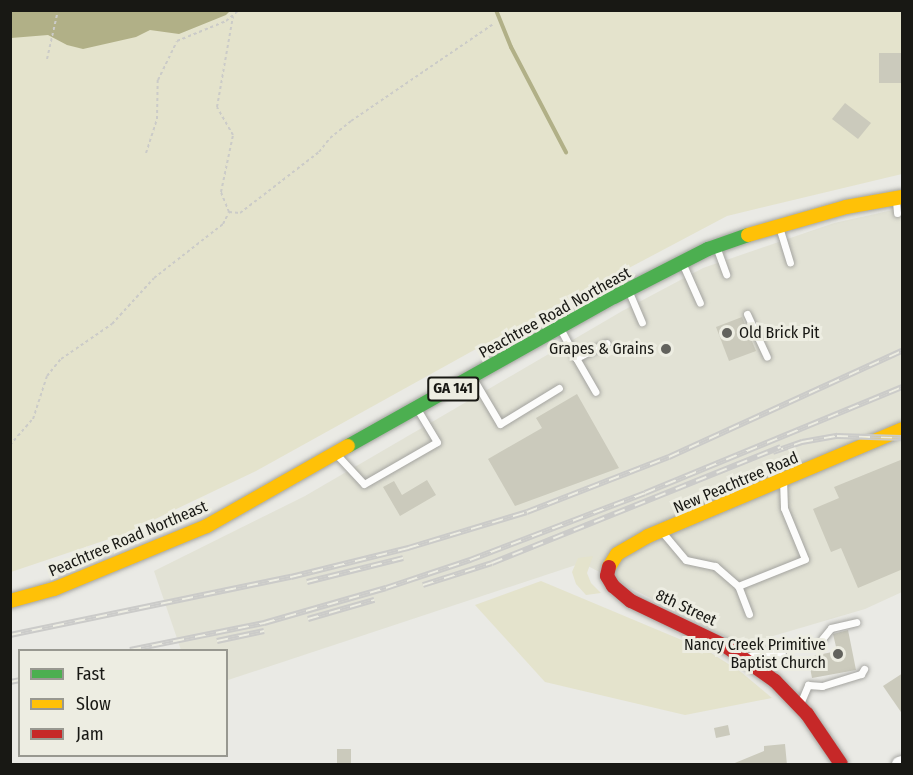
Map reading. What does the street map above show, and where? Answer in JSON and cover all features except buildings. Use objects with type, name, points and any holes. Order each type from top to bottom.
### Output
[{"type":"main road","name":"Peachtree Road Northeast","points":[[10,600],[54,589],[207,526],[682,262],[778,225],[846,207],[899,198]]},
{"type":"main road","name":"New Peachtree Road","points":[[613,586],[607,576],[610,564],[617,554],[662,531],[783,482],[903,429]]},
{"type":"main road","name":"8th Street","points":[[613,586],[632,601],[702,633],[744,658],[775,681],[800,706],[841,765]]},
{"type":"lane","points":[[897,213],[899,198]]},
{"type":"lane","points":[[778,225],[790,262]]},
{"type":"lane","points":[[716,247],[726,274]]},
{"type":"lane","points":[[682,262],[700,303]]},
{"type":"lane","points":[[628,290],[642,322]]},
{"type":"lane","points":[[747,314],[767,357]]},
{"type":"lane","points":[[560,328],[596,392]]},
{"type":"lane","points":[[576,358],[607,343]]},
{"type":"lane","points":[[472,378],[500,424],[559,388]]},
{"type":"lane","points":[[337,454],[364,484],[437,442],[418,410]]},
{"type":"lane","points":[[738,586],[805,559],[784,508],[783,482]]},
{"type":"lane","points":[[662,531],[686,560],[715,566],[738,586],[749,614]]},
{"type":"lane","points":[[822,639],[831,628],[856,622]]},
{"type":"lane","points":[[744,658],[767,652],[782,654]]},
{"type":"lane","points":[[800,706],[808,685],[822,686],[861,674],[864,669]]},
{"type":"path","points":[[47,59],[58,10]]},
{"type":"path","points":[[146,153],[156,119],[158,80],[177,41],[233,16],[239,10]]},
{"type":"path","points":[[10,445],[33,419],[47,376],[61,359],[112,324],[154,278],[223,224],[229,212],[221,192],[232,135],[217,107],[233,16]]},
{"type":"path","points":[[229,212],[240,213],[319,152],[330,138],[351,121],[493,24]]},
{"type":"shaded area","points":[[11,10],[230,11],[226,15],[179,34],[150,30],[136,37],[83,49],[67,45],[48,35],[11,38]]},
{"type":"shaded area","points":[[902,208],[902,592],[865,609],[742,645],[582,563],[228,680],[228,649],[181,649],[154,571],[305,496],[624,310],[703,268],[834,223]]},
{"type":"green space","points":[[11,11],[902,11],[902,174],[727,216],[476,349],[256,471],[124,534],[11,572]]},
{"type":"green space","points":[[593,556],[587,573],[591,583],[601,593],[586,595],[576,584],[572,572],[578,558]]},
{"type":"green space","points":[[541,581],[708,651],[741,672],[772,698],[685,715],[545,682],[475,605]]},
{"type":"waterway","points":[[496,10],[511,47],[566,152]]},
{"type":"railway","points":[[10,635],[291,577],[408,548],[527,512],[669,457],[902,351]]},
{"type":"railway","points":[[135,649],[264,623],[386,588],[470,560],[645,493],[902,387]]},
{"type":"railway","points":[[773,452],[802,442],[837,436],[902,438]]},
{"type":"railway","points":[[423,585],[492,563],[781,447]]},
{"type":"railway","points":[[307,582],[403,558]]},
{"type":"railway","points":[[308,619],[374,600]]},
{"type":"railway","points":[[217,641],[264,631]]},
{"type":"railway","points":[[10,682],[18,680]]},
{"type":"traffic: fast","points":[[348,446],[614,297],[708,249],[748,235]]},
{"type":"traffic: slow","points":[[748,235],[846,207],[902,197]]},
{"type":"traffic: slow","points":[[609,567],[617,554],[648,536],[902,429]]},
{"type":"traffic: slow","points":[[10,601],[54,589],[207,526],[348,446]]},
{"type":"traffic: jam","points":[[609,567],[607,576],[613,586],[631,601],[727,647],[775,681],[807,714],[841,764]]},
{"type":"place","name":"Old Brick Pit","points":[[727,333]]},
{"type":"place","name":"Grapes & Grains","points":[[666,349]]},
{"type":"place","name":"Nancy Creek Primitive Baptist Church","points":[[838,654]]}]
